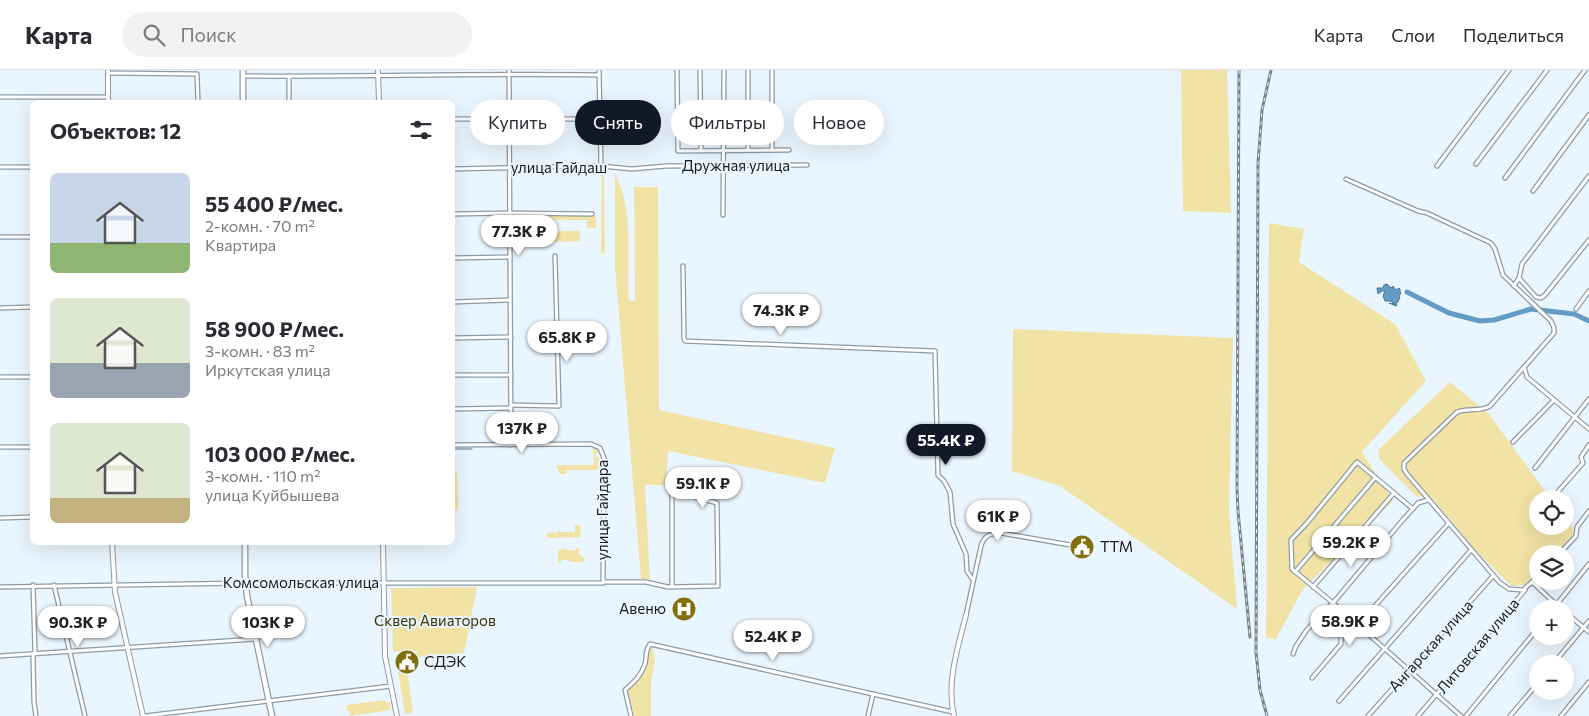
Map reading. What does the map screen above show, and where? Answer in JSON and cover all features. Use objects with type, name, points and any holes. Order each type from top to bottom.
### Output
[{"type":"main road","points":[[242,70],[243,100]]},
{"type":"main road","points":[[245,545],[246,583],[272,716]]},
{"type":"street","points":[[378,70],[379,100]]},
{"type":"street","points":[[599,70],[600,100]]},
{"type":"street","points":[[677,70],[678,151],[789,150]]},
{"type":"street","points":[[700,70],[700,150]]},
{"type":"street","points":[[723,215],[724,70]]},
{"type":"street","points":[[748,70],[748,150]]},
{"type":"street","points":[[772,70],[772,150]]},
{"type":"street","points":[[1437,166],[1508,70]]},
{"type":"street","points":[[1476,164],[1547,70]]},
{"type":"street","points":[[1505,178],[1585,70]]},
{"type":"street","points":[[0,97],[108,97],[108,71],[197,74],[198,100]]},
{"type":"street","points":[[242,76],[378,76],[510,72],[599,75]]},
{"type":"street","points":[[510,72],[510,100]]},
{"type":"street","points":[[289,76],[289,100]]},
{"type":"street","points":[[1533,191],[1589,115]]},
{"type":"street","points":[[455,120],[470,119]]},
{"type":"street","points":[[455,445],[511,445],[509,145]]},
{"type":"street","points":[[601,145],[601,166]]},
{"type":"street","name":"Дружная улица","points":[[666,166],[807,165]]},
{"type":"street","name":"улица Гайдаш","points":[[455,169],[601,166],[632,169],[666,166]]},
{"type":"street","points":[[0,167],[30,167]]},
{"type":"street","points":[[1514,286],[1519,278],[1522,264],[1589,176]]},
{"type":"street","points":[[1346,179],[1418,211],[1427,213],[1491,243],[1496,250],[1503,275],[1551,321],[1554,333],[1488,408],[1464,409],[1457,412],[1404,463],[1404,469],[1407,474],[1500,584],[1509,590],[1523,590],[1529,585]]},
{"type":"street","points":[[455,214],[592,214]]},
{"type":"street","points":[[0,237],[30,237]]},
{"type":"street","points":[[1519,278],[1536,297],[1541,298],[1589,240]]},
{"type":"street","points":[[455,409],[559,406],[555,256]]},
{"type":"street","points":[[455,258],[510,257]]},
{"type":"street","points":[[683,266],[684,338],[686,341],[935,351],[938,475],[950,492],[954,524],[966,554],[967,571],[973,580]]},
{"type":"street","points":[[1576,309],[1589,291]]},
{"type":"street","points":[[455,302],[510,300]]},
{"type":"street","points":[[0,308],[30,308]]},
{"type":"street","points":[[455,338],[511,337]]},
{"type":"street","points":[[1524,367],[1527,377],[1589,429]]},
{"type":"street","points":[[455,375],[511,375]]},
{"type":"street","points":[[0,377],[30,377]]},
{"type":"street","points":[[1535,468],[1589,398]]},
{"type":"street","points":[[1513,442],[1554,400]]},
{"type":"street","name":"улица Гайдара","points":[[511,445],[591,444],[600,448],[604,458],[603,583]]},
{"type":"street","points":[[1559,490],[1583,463],[1581,457],[1589,445]]},
{"type":"street","points":[[0,447],[30,447]]},
{"type":"street","points":[[1413,509],[1357,462],[1291,540],[1294,571],[1333,603],[1460,716]]},
{"type":"street","points":[[1294,571],[1375,478]]},
{"type":"street","name":"Комсомольская улица","points":[[0,587],[114,584],[384,582],[646,582],[672,587],[718,586],[717,504],[672,490],[672,587]]},
{"type":"street","points":[[1313,587],[1394,493]]},
{"type":"street","points":[[1293,654],[1299,642],[1318,617],[1333,603],[1418,503],[1428,500]]},
{"type":"street","points":[[1568,545],[1576,536],[1577,527],[1589,511]]},
{"type":"street","points":[[0,518],[30,517]]},
{"type":"street","points":[[1363,631],[1373,619],[1374,608],[1448,524]]},
{"type":"street","points":[[631,716],[625,690],[640,676],[645,662],[646,649],[650,644],[953,714],[952,696],[955,662],[973,580],[983,540],[986,536],[995,533],[1082,547]]},
{"type":"street","points":[[112,545],[114,584],[126,648],[144,716],[391,686]]},
{"type":"street","points":[[383,545],[385,656],[397,716]]},
{"type":"street","points":[[1338,701],[1471,550]]},
{"type":"street","points":[[1559,600],[1589,564]]},
{"type":"street","name":"Ангарская улица","points":[[1368,716],[1493,576]]},
{"type":"street","points":[[54,585],[85,716]]},
{"type":"street","points":[[33,586],[36,651],[33,657],[34,702],[36,716]]},
{"type":"street","name":"Литовская улица","points":[[1418,716],[1437,696],[1529,586]]},
{"type":"street","points":[[1541,590],[1552,600]]},
{"type":"street","points":[[1312,678],[1341,644],[1341,637],[1318,617]]},
{"type":"street","points":[[1574,619],[1589,632]]},
{"type":"street","points":[[1561,655],[1589,621]]},
{"type":"street","points":[[0,656],[256,639]]},
{"type":"street","points":[[1466,716],[1529,639]]},
{"type":"street","points":[[1562,716],[1589,682]]},
{"type":"street","points":[[868,716],[873,694]]},
{"type":"street","points":[[1510,716],[1529,694]]},
{"type":"green space","points":[[1181,70],[1227,70],[1231,213],[1183,211]]},
{"type":"green space","points":[[602,171],[604,171],[605,253],[601,253]]},
{"type":"green space","points":[[615,173],[625,204],[627,220],[629,301],[635,301],[634,187],[658,187],[659,410],[835,448],[825,483],[668,451],[666,485],[645,485],[650,579],[641,579],[615,267]]},
{"type":"green space","points":[[529,216],[596,216],[596,228],[587,228],[587,220],[529,220]]},
{"type":"green space","points":[[1269,223],[1304,229],[1299,262],[1395,324],[1426,381],[1362,452],[1393,501],[1303,589],[1276,639],[1266,638]]},
{"type":"green space","points":[[530,231],[580,231],[580,241],[553,242],[552,237],[522,238]]},
{"type":"green space","points":[[1013,329],[1233,338],[1229,512],[1237,609],[1060,486],[1012,471]]},
{"type":"green space","points":[[1450,382],[1489,414],[1544,490],[1529,490],[1529,535],[1573,535],[1564,545],[1529,545],[1529,581],[1525,585],[1511,586],[1480,555],[1430,496],[1417,497],[1380,460],[1378,450]]},
{"type":"green space","points":[[593,447],[600,452],[595,453],[596,457],[599,457],[599,463],[602,463],[602,468],[597,468],[597,470],[567,470],[566,474],[560,474],[556,465],[594,465]]},
{"type":"green space","points":[[455,470],[457,473],[457,510],[455,512]]},
{"type":"green space","points":[[575,525],[580,525],[581,537],[547,538],[547,533],[559,532],[559,529],[560,532],[575,532]]},
{"type":"green space","points":[[566,548],[566,550],[575,550],[579,548],[579,554],[584,558],[584,562],[561,560],[561,563],[558,562],[558,551]]},
{"type":"green space","name":"Сквер Авиаторов","points":[[477,587],[464,653],[417,657],[417,651],[393,652],[391,588]]},
{"type":"green space","points":[[652,646],[655,659],[651,683],[651,716],[634,716],[628,692],[642,674],[648,650]]},
{"type":"green space","points":[[397,664],[406,664],[413,712],[405,714]]},
{"type":"green space","points":[[385,700],[386,703],[390,702],[391,710],[350,716],[349,711],[347,711],[346,705]]},
{"type":"water","points":[[1387,284],[1391,288],[1393,286],[1396,290],[1400,289],[1401,293],[1398,302],[1394,304],[1391,301],[1385,301],[1383,296],[1385,291],[1378,294],[1377,288],[1383,288]]},
{"type":"waterway","points":[[1407,292],[1449,313],[1480,321],[1494,320],[1531,309],[1574,314],[1589,321]]},
{"type":"waterway","points":[[455,449],[472,449]]},
{"type":"railway","points":[[1239,70],[1237,489],[1250,637]]},
{"type":"railway","points":[[1267,716],[1260,690],[1256,652],[1258,163],[1262,110],[1271,70]]},
{"type":"place","name":"ТТМ","points":[[1082,547]]},
{"type":"place","name":"Авеню","points":[[684,609]]},
{"type":"place","name":"СДЭК","points":[[407,662]]}]
